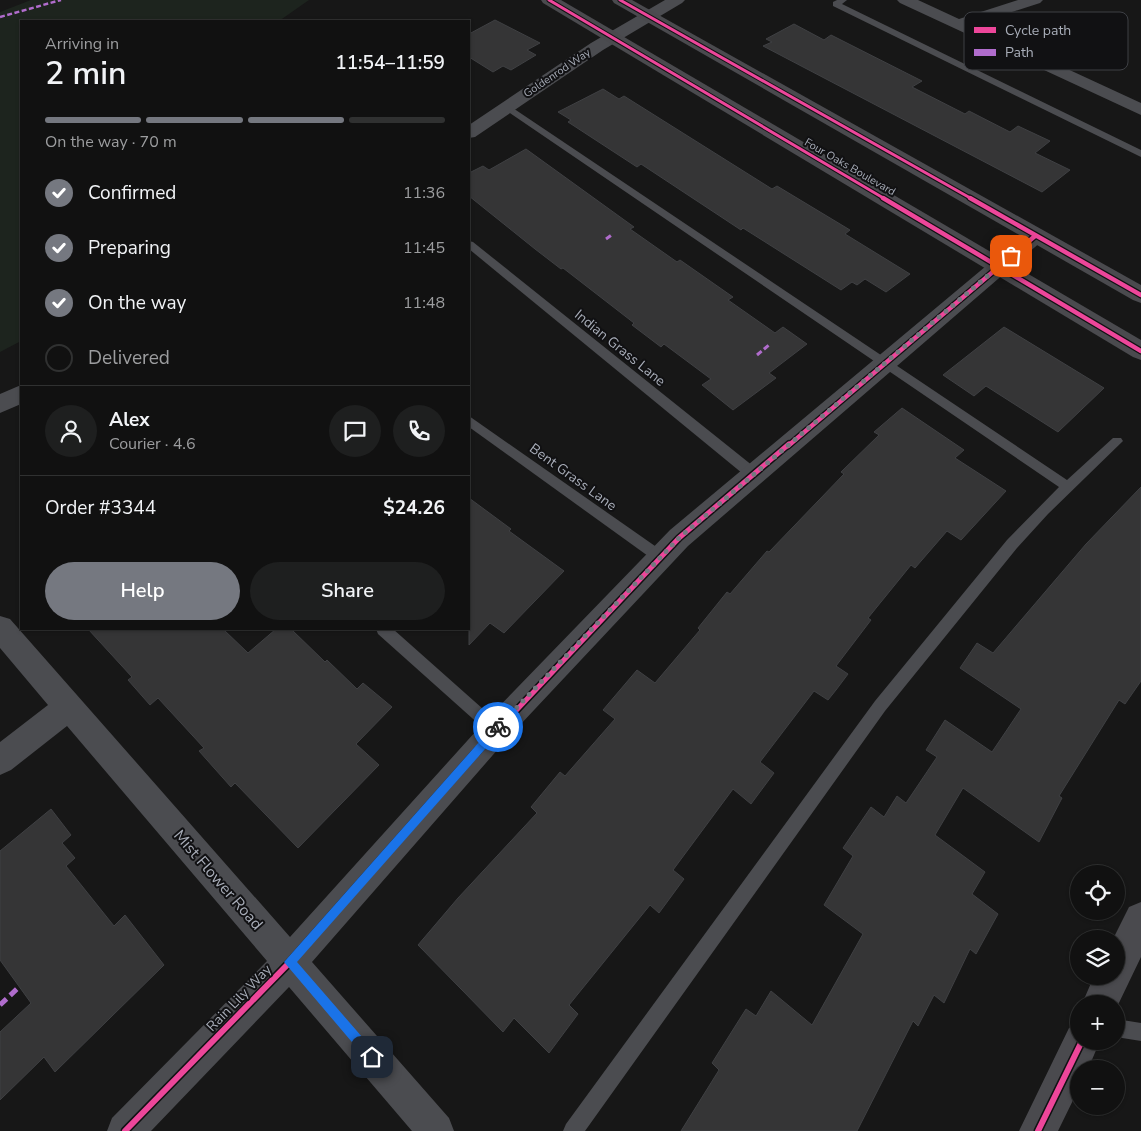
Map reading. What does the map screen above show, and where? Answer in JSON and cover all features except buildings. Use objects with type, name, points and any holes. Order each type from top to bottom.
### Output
[{"type":"street","name":"Four Oaks Boulevard","points":[[549,0],[1141,351]]},
{"type":"street","points":[[620,0],[1035,236],[1141,294]]},
{"type":"street","name":"Goldenrod Way","points":[[470,132],[646,15],[677,0]]},
{"type":"street","points":[[905,0],[964,27]]},
{"type":"street","points":[[994,12],[1035,0]]},
{"type":"street","points":[[959,25],[964,23]]},
{"type":"street","points":[[1055,70],[1141,110]]},
{"type":"street","name":"Rain Lily Way","points":[[125,1131],[290,962],[496,730],[679,538],[1035,236]]},
{"type":"street","points":[[0,404],[20,394]]},
{"type":"street","name":"Mist Flower Road","points":[[0,628],[436,1131]]},
{"type":"street","points":[[0,760],[69,707]]},
{"type":"street","points":[[1125,952],[1141,919]]},
{"type":"street","points":[[1038,1131],[1078,1050]]},
{"type":"lane","points":[[843,0],[836,4],[964,67]]},
{"type":"lane","points":[[970,70],[1141,154]]},
{"type":"lane","points":[[507,107],[1068,487]]},
{"type":"lane","name":"Indian Grass Lane","points":[[470,245],[753,474]]},
{"type":"lane","name":"Bent Grass Lane","points":[[470,422],[660,557]]},
{"type":"lane","points":[[574,1131],[880,706],[1012,544],[1116,441]]},
{"type":"lane","points":[[384,630],[496,730]]},
{"type":"lane","points":[[1125,1029],[1141,1032]]},
{"type":"shaded area","points":[[31,0],[309,0],[280,20],[20,20],[20,342],[0,352],[0,12]]},
{"type":"marked path","points":[[0,17],[61,0]]},
{"type":"marked path","points":[[606,239],[613,234]]},
{"type":"marked path","points":[[757,355],[769,345]]},
{"type":"marked path","points":[[0,1005],[19,987]]},
{"type":"cycle path","points":[[549,0],[1141,351]]},
{"type":"cycle path","points":[[620,0],[1141,295]]},
{"type":"cycle path","points":[[125,1131],[290,962],[496,730],[679,538],[1035,236]]},
{"type":"cycle path","points":[[1038,1131],[1078,1050]]},
{"type":"way so far","points":[[498,727],[679,538],[1011,256]]},
{"type":"route","points":[[372,1057],[290,962],[498,727]]}]
